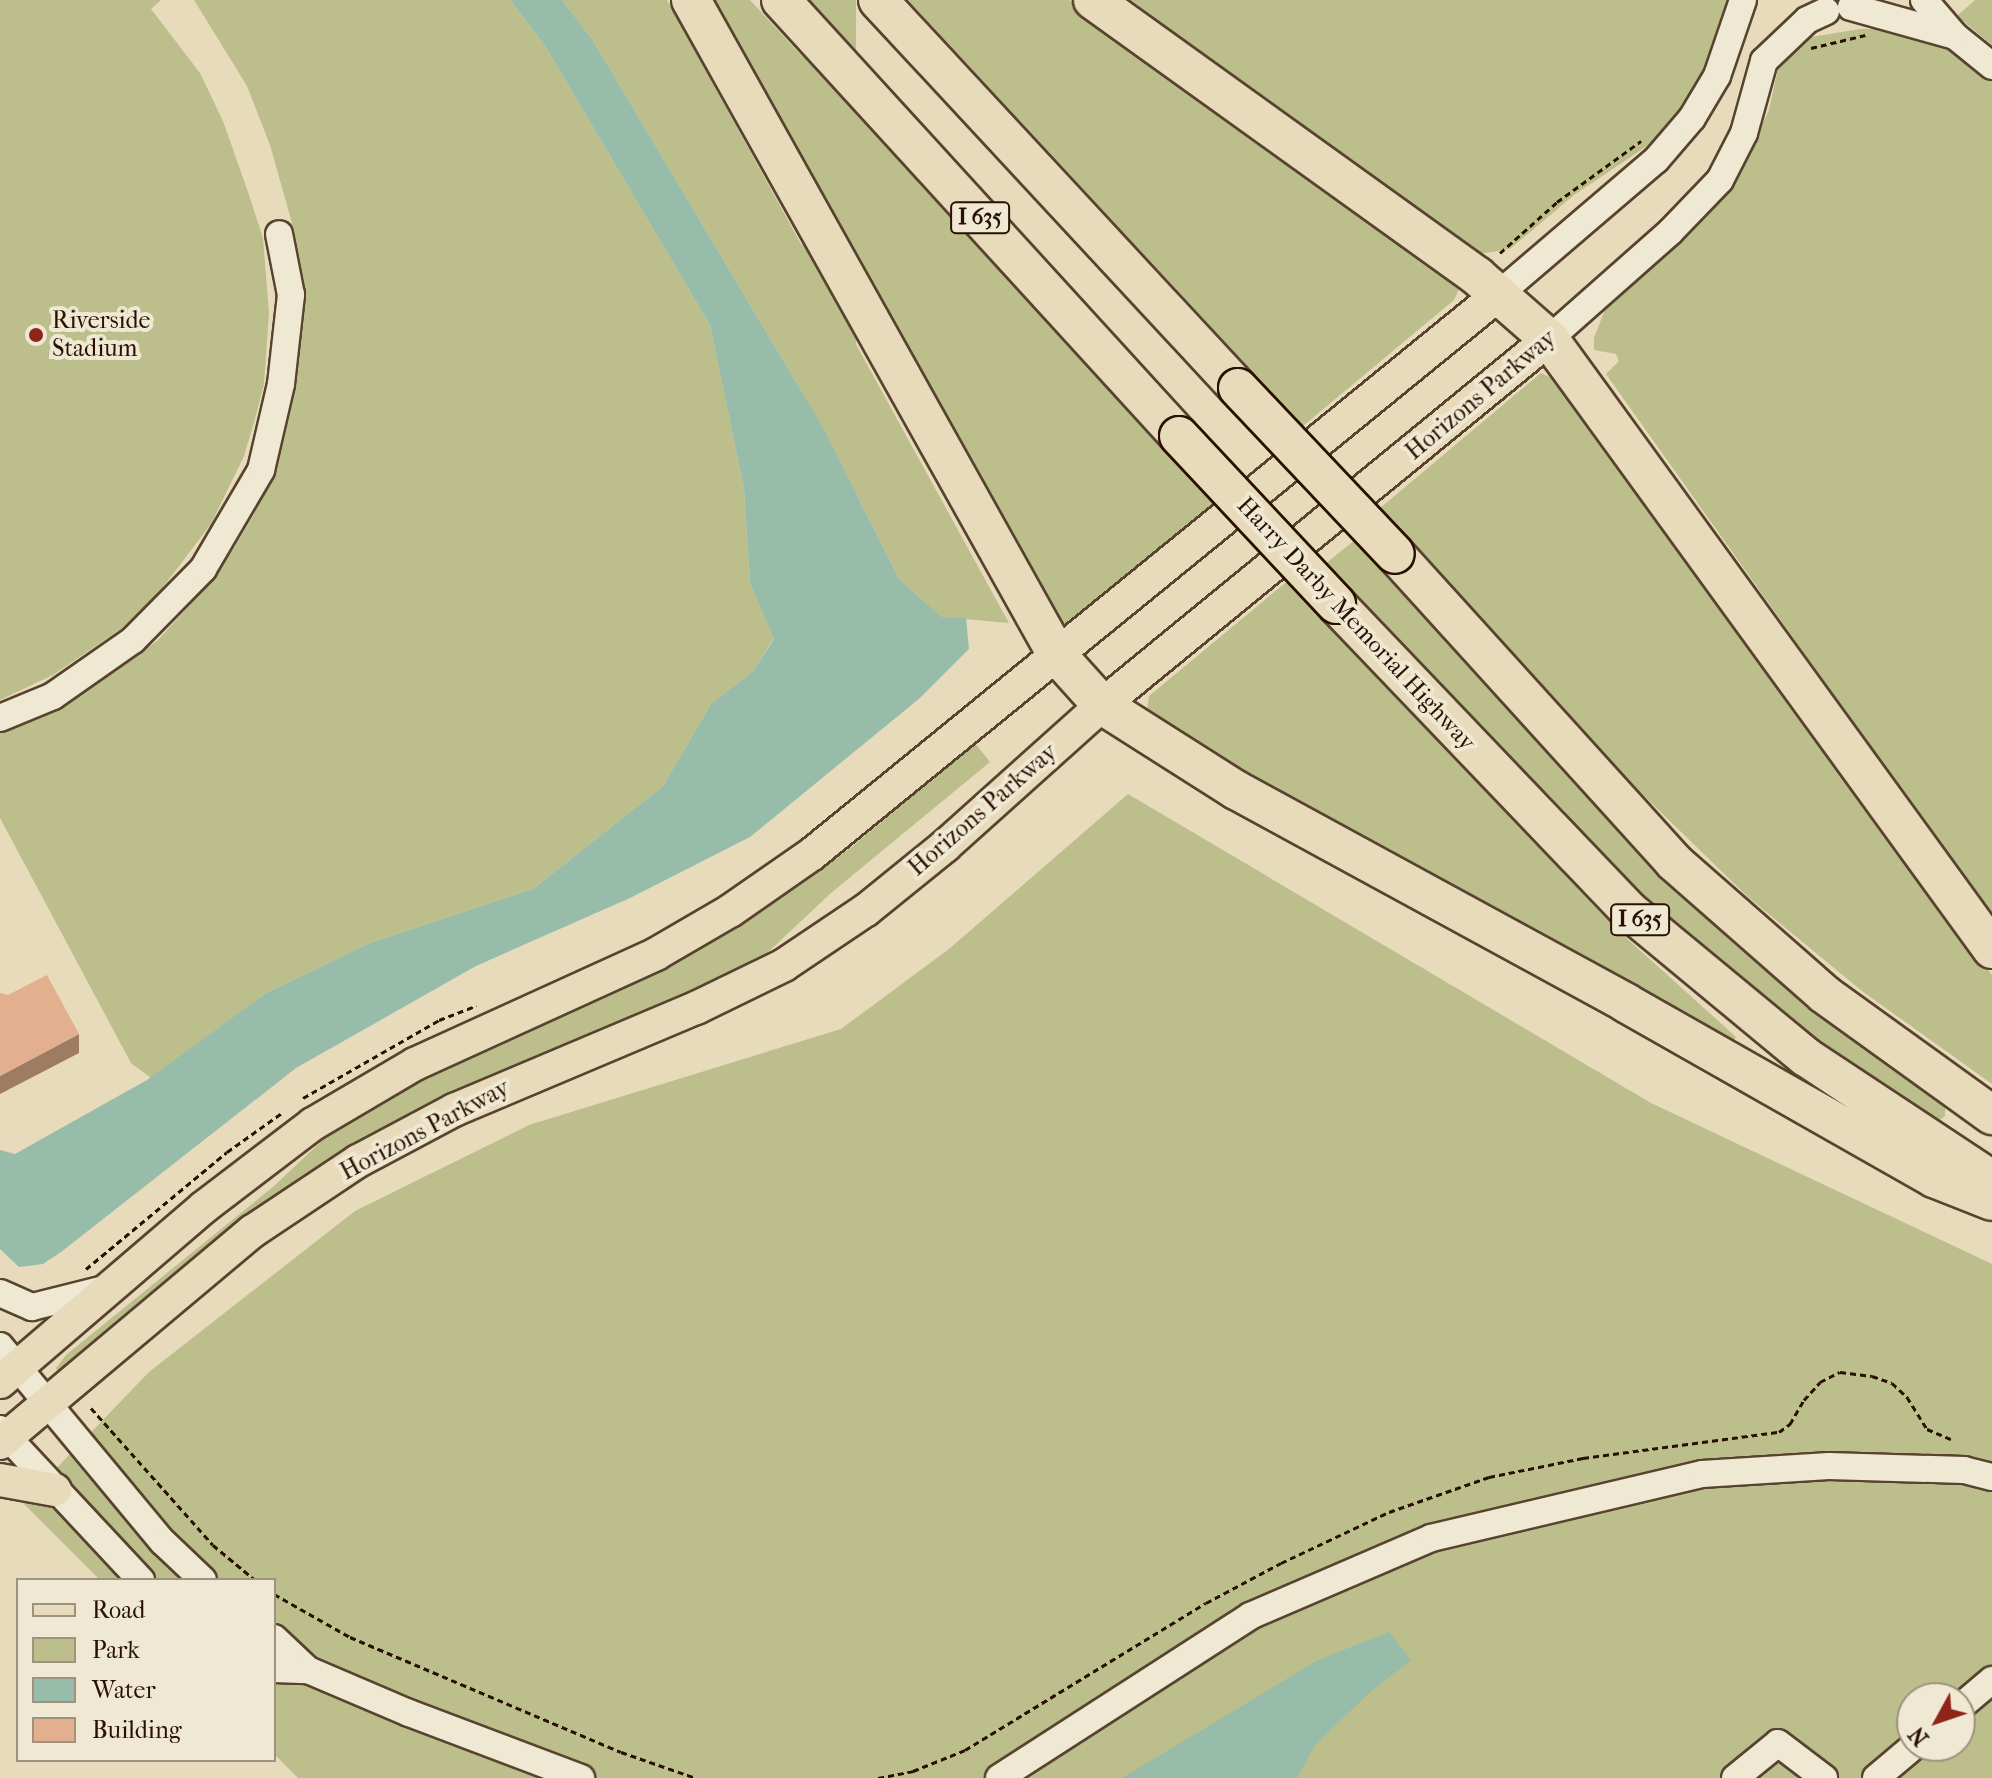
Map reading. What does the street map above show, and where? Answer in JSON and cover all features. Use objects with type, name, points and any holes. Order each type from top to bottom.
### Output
[{"type":"highway","points":[[691,0],[1057,655],[1102,705],[1236,790],[1626,1003],[1934,1178],[1992,1201]]},
{"type":"highway","name":"Harry Darby Memorial Highway","points":[[781,0],[1179,436],[1627,909],[1806,1057],[1992,1180]]},
{"type":"highway","name":"I 635","points":[[878,0],[1395,554],[1674,862],[1824,994],[1992,1115]]},
{"type":"highway","points":[[1093,0],[1499,294],[1549,339],[1992,949]]},
{"type":"main road","points":[[6,1365],[109,1288],[254,1167],[313,1124],[415,1064],[656,954],[730,911],[882,800],[1499,294]]},
{"type":"main road","name":"Horizons Parkway","points":[[2,1437],[47,1404],[253,1231],[358,1161],[454,1110],[696,1008],[784,965],[866,910],[945,846],[1102,705],[1549,339]]},
{"type":"main road","points":[[0,1480],[55,1490]]},
{"type":"street","points":[[1499,294],[1665,150],[1692,118],[1717,76],[1743,0]]},
{"type":"street","points":[[1791,0],[1802,7],[1847,6],[1955,36]]},
{"type":"street","points":[[1924,0],[1955,36],[1992,66]]},
{"type":"street","name":"Horizons Parkway","points":[[1549,339],[1670,232],[1720,180],[1744,133],[1764,61],[1807,20],[1847,6]]},
{"type":"street","points":[[0,718],[53,696],[133,640],[203,569],[261,470],[281,384],[291,295],[279,234]]},
{"type":"street","points":[[0,1293],[15,1303],[32,1307],[109,1288]]},
{"type":"street","points":[[6,1365],[47,1404],[163,1542],[201,1578]]},
{"type":"street","points":[[2,1437],[139,1578]]},
{"type":"street","points":[[999,1778],[1250,1616],[1431,1538],[1702,1474],[1829,1466],[1964,1470],[1992,1477]]},
{"type":"street","points":[[276,1640],[308,1670],[409,1713],[581,1778]]},
{"type":"street","points":[[276,1669],[308,1670]]},
{"type":"street","points":[[1976,1694],[1992,1680]]},
{"type":"street","points":[[1735,1778],[1778,1743],[1824,1778]]},
{"type":"street","points":[[1876,1778],[1896,1761]]},
{"type":"path","points":[[1803,53],[1826,42],[1867,35]]},
{"type":"path","points":[[1500,253],[1557,202],[1643,140]]},
{"type":"path","points":[[91,1408],[213,1545],[253,1578]]},
{"type":"path","points":[[276,1595],[350,1637],[621,1752],[696,1778]]},
{"type":"green space","points":[[0,0],[161,0],[151,9],[200,73],[223,121],[248,192],[263,238],[269,313],[264,384],[255,419],[244,456],[211,524],[154,599],[122,628],[53,675],[0,700]]},
{"type":"green space","points":[[194,0],[510,0],[544,44],[710,325],[744,489],[750,583],[774,638],[753,671],[711,704],[663,786],[533,889],[370,943],[266,993],[151,1078],[131,1063],[0,818],[0,731],[77,698],[157,641],[211,582],[234,548],[254,514],[281,448],[299,363],[300,274],[294,230],[270,145],[247,86]]},
{"type":"green space","points":[[562,0],[667,0],[1009,623],[942,617],[899,579],[822,426],[592,39]]},
{"type":"green space","points":[[708,0],[750,0],[1215,502],[1070,623],[1063,624],[1048,604],[842,231]]},
{"type":"green space","points":[[802,0],[856,0],[856,643],[802,643]]},
{"type":"green space","points":[[908,0],[1069,0],[1452,279],[1459,289],[1454,300],[1303,426]]},
{"type":"green space","points":[[1131,0],[1730,0],[1706,79],[1662,136],[1574,195],[1510,249],[1473,255]]},
{"type":"green space","points":[[1975,0],[1992,0],[1992,45],[1957,16]]},
{"type":"green space","points":[[1860,29],[1893,29],[1941,45],[1992,83],[1992,918],[1606,374],[1619,361],[1616,354],[1594,350],[1594,338],[1606,307],[1727,188],[1743,165],[1769,110],[1779,64],[1797,45],[1811,37]]},
{"type":"green space","points":[[1541,373],[1558,381],[1992,975],[1992,1084],[1862,991],[1748,897],[1639,791],[1379,509]]},
{"type":"green space","points":[[1355,540],[1629,832],[1945,1097],[1945,1116],[1938,1121],[1750,1002],[1600,859],[1325,564]]},
{"type":"green space","points":[[1290,579],[1612,925],[1736,1037],[1731,1044],[1176,736],[1147,711],[1149,696]]},
{"type":"green space","points":[[975,743],[990,762],[831,893],[766,954],[691,997],[489,1084],[64,1374],[58,1373],[56,1368],[66,1355],[274,1186],[328,1135],[405,1088],[492,1044],[596,999],[731,930],[848,850]]},
{"type":"green space","points":[[1128,794],[1651,1103],[1992,1264],[1992,1778],[298,1778],[276,1756],[276,1578],[98,1578],[23,1503],[149,1372],[355,1211],[529,1125],[841,1029],[949,949]]},
{"type":"water","points":[[510,0],[562,0],[592,39],[822,426],[899,579],[942,617],[966,618],[969,649],[920,698],[750,837],[630,898],[476,966],[296,1068],[61,1252],[43,1264],[19,1267],[0,1249],[0,1150],[15,1154],[147,1080],[266,993],[370,943],[533,889],[663,786],[711,704],[753,671],[774,639],[750,583],[744,489],[710,325],[544,44]]},
{"type":"water","points":[[1389,1632],[1411,1660],[1369,1693],[1315,1745],[1297,1778],[1122,1778],[1318,1660]]},
{"type":"building","points":[[47,975],[79,1034],[0,1076],[0,993],[8,995]]},
{"type":"place","name":"Riverside Stadium","points":[[36,335]]}]
